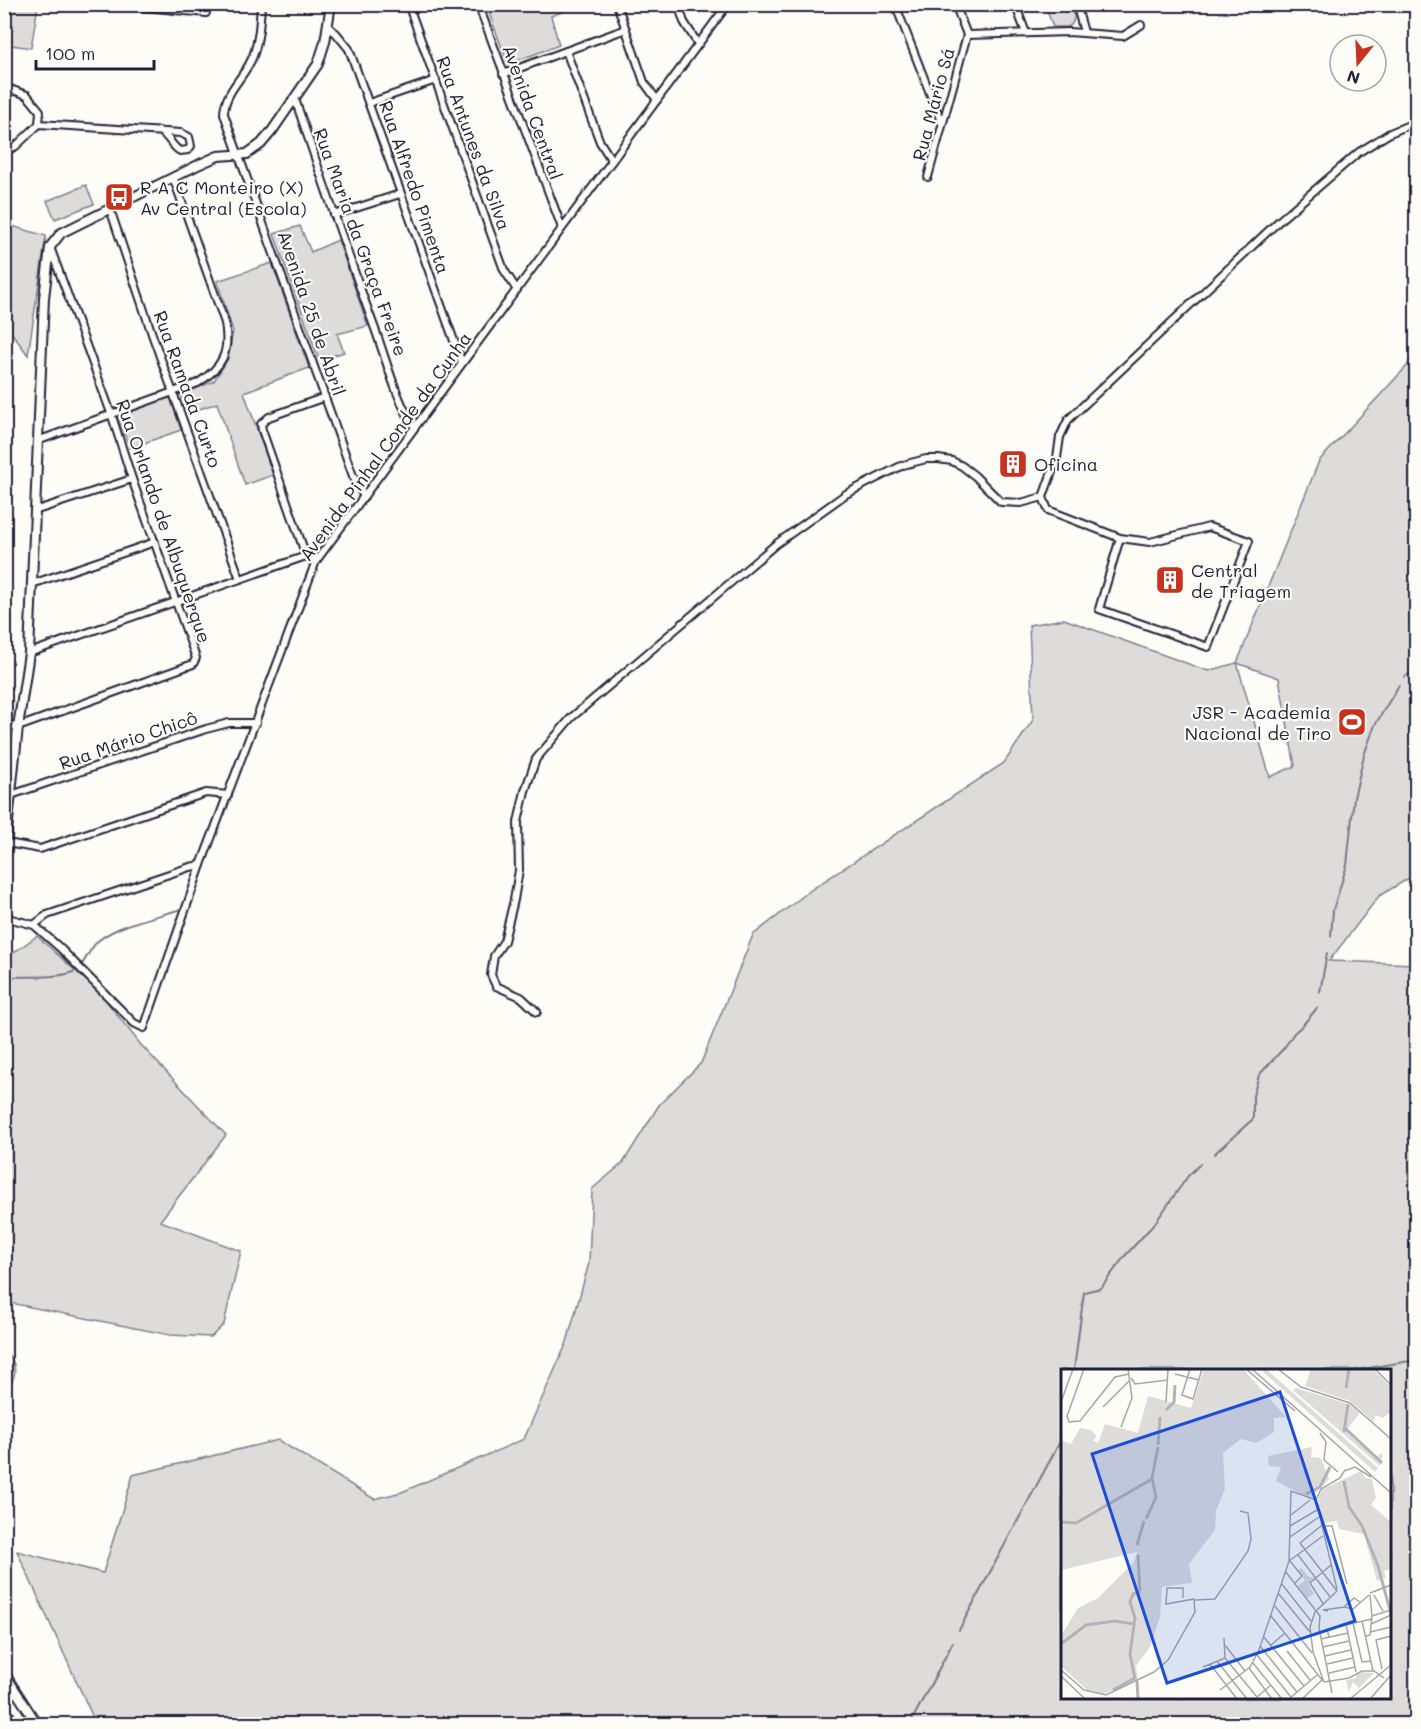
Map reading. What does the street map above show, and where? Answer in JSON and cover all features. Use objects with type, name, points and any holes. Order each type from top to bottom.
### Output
[{"type":"highway","points":[[4,1712],[12,1725]]},
{"type":"street","points":[[115,4],[206,13],[207,4]]},
{"type":"street","name":"Avenida 25 de Abril","points":[[261,4],[253,57],[233,88],[224,114],[353,476],[364,497]]},
{"type":"street","points":[[4,859],[18,727],[29,652],[36,442],[44,298],[50,247],[61,233],[173,177],[218,156],[247,154],[261,144],[318,64],[328,27],[331,4]]},
{"type":"street","name":"Rua Antunes da Silva","points":[[408,4],[504,270],[517,290]]},
{"type":"street","name":"Avenida Central","points":[[478,4],[562,228]]},
{"type":"street","points":[[617,4],[644,82],[657,100]]},
{"type":"street","points":[[678,4],[684,22],[698,44]]},
{"type":"street","name":"Avenida Pinhal Conde da Cunha","points":[[34,925],[134,1023],[144,1028],[201,865],[316,561],[728,4]]},
{"type":"street","points":[[895,4],[942,125]]},
{"type":"street","points":[[955,4],[967,35]]},
{"type":"street","points":[[1015,4],[1026,33]]},
{"type":"street","points":[[1076,4],[1084,32]]},
{"type":"street","name":"Rua Mário Sá","points":[[928,177],[967,35],[1084,32],[1123,36],[1141,25]]},
{"type":"street","name":"Rua Alfredo Pimenta","points":[[328,27],[350,49],[462,363]]},
{"type":"street","points":[[503,74],[626,29]]},
{"type":"street","points":[[566,51],[600,142],[612,161]]},
{"type":"street","points":[[369,103],[436,80]]},
{"type":"street","points":[[4,87],[27,95],[40,111],[39,124],[16,146],[4,152]]},
{"type":"street","name":"Rua Maria da Graça Freire","points":[[295,99],[334,215],[406,413],[415,428]]},
{"type":"street","points":[[1120,538],[1099,609],[1208,647],[1249,541],[1209,527],[1150,542],[1120,538],[1048,510],[1043,497],[1057,458],[1060,437],[1068,420],[1288,212],[1359,153],[1390,133],[1416,122]]},
{"type":"street","points":[[39,124],[159,131],[185,134],[190,139],[191,146],[188,150],[180,151],[174,147],[169,138],[159,131]]},
{"type":"street","points":[[36,442],[198,383],[213,373],[222,359],[228,340],[225,323],[173,177]]},
{"type":"street","points":[[334,215],[400,194]]},
{"type":"street","name":"Rua Ramada Curto","points":[[110,209],[240,579]]},
{"type":"street","name":"Rua Orlando de Albuquerque","points":[[18,727],[193,664],[196,658],[111,413],[50,247]]},
{"type":"street","points":[[316,561],[306,556],[261,424],[268,417],[325,397]]},
{"type":"street","points":[[537,1011],[521,997],[496,986],[490,975],[494,956],[504,941],[514,900],[519,870],[518,822],[525,791],[537,759],[571,718],[776,544],[846,494],[903,465],[926,459],[952,461],[975,476],[1001,502],[1021,503],[1043,497]]},
{"type":"street","points":[[34,511],[132,479]]},
{"type":"street","points":[[32,584],[155,542]]},
{"type":"street","points":[[29,652],[306,556]]},
{"type":"street","points":[[4,723],[18,727]]},
{"type":"street","name":"Rua Mário Chicô","points":[[11,795],[206,729],[229,723],[256,723]]},
{"type":"street","points":[[7,843],[40,849],[206,793],[228,795]]},
{"type":"street","points":[[4,917],[34,925],[47,915],[201,865]]},
{"type":"street","points":[[4,1673],[37,1725]]},
{"type":"shaded area","points":[[486,4],[581,5],[551,16],[559,45],[508,64]]},
{"type":"shaded area","points":[[4,5],[38,5],[31,48],[5,44]]},
{"type":"shaded area","points":[[1045,5],[1070,5],[1074,17],[1071,25],[1053,27]]},
{"type":"shaded area","points":[[86,185],[94,204],[55,219],[47,201]]},
{"type":"shaded area","points":[[5,224],[46,236],[28,355],[5,324]]},
{"type":"shaded area","points":[[300,226],[311,252],[338,240],[368,326],[337,334],[344,352],[319,360],[274,234]]},
{"type":"shaded area","points":[[272,263],[309,368],[244,392],[273,475],[245,485],[217,403],[188,413],[181,395],[214,381],[228,359],[233,331],[217,281]]},
{"type":"shaded area","points":[[1416,349],[1416,874],[1379,896],[1329,961],[1416,964],[1416,1724],[96,1724],[17,1551],[103,1573],[133,1475],[278,1440],[374,1499],[402,1492],[524,1439],[567,1342],[589,1263],[592,1189],[623,1163],[659,1105],[701,1063],[753,935],[812,889],[1004,763],[1033,720],[1029,625],[1064,619],[1208,671],[1237,663],[1319,461],[1407,366]],"holes":[[[1237,663],[1279,678],[1295,766],[1270,777]]]},
{"type":"shaded area","points":[[170,397],[181,430],[130,448],[117,416]]},
{"type":"shaded area","points":[[37,936],[100,993],[141,1045],[226,1135],[160,1221],[241,1251],[224,1324],[211,1337],[170,1335],[5,1302],[5,959]]},
{"type":"shaded area","points":[[5,1352],[15,1370],[12,1380],[5,1389]]},
{"type":"waterway","points":[[1404,677],[1416,672]]},
{"type":"waterway","points":[[1331,936],[1333,910],[1347,865],[1354,798],[1364,755],[1375,725],[1399,685]]},
{"type":"waterway","points":[[4,977],[49,976],[73,972],[81,965],[95,944],[108,934],[129,924],[185,908]]},
{"type":"waterway","points":[[1320,992],[1327,953]]},
{"type":"waterway","points":[[1214,1154],[1253,1119],[1253,1096],[1259,1075],[1317,1008]]},
{"type":"waterway","points":[[1074,1369],[1084,1292],[1101,1288],[1124,1257],[1155,1223],[1188,1176],[1200,1164]]},
{"type":"waterway","points":[[1362,1369],[1416,1360]]},
{"type":"waterway","points":[[959,1630],[1061,1440]]},
{"type":"waterway","points":[[910,1724],[953,1642]]},
{"type":"place","name":"R A C Monteiro (X) Av Central (Escola)","points":[[119,197]]},
{"type":"place","name":"Oficina","points":[[1013,464]]},
{"type":"place","name":"Central de Triagem","points":[[1170,580]]},
{"type":"place","name":"JSR - Academia Nacional de Tiro","points":[[1352,722]]}]
